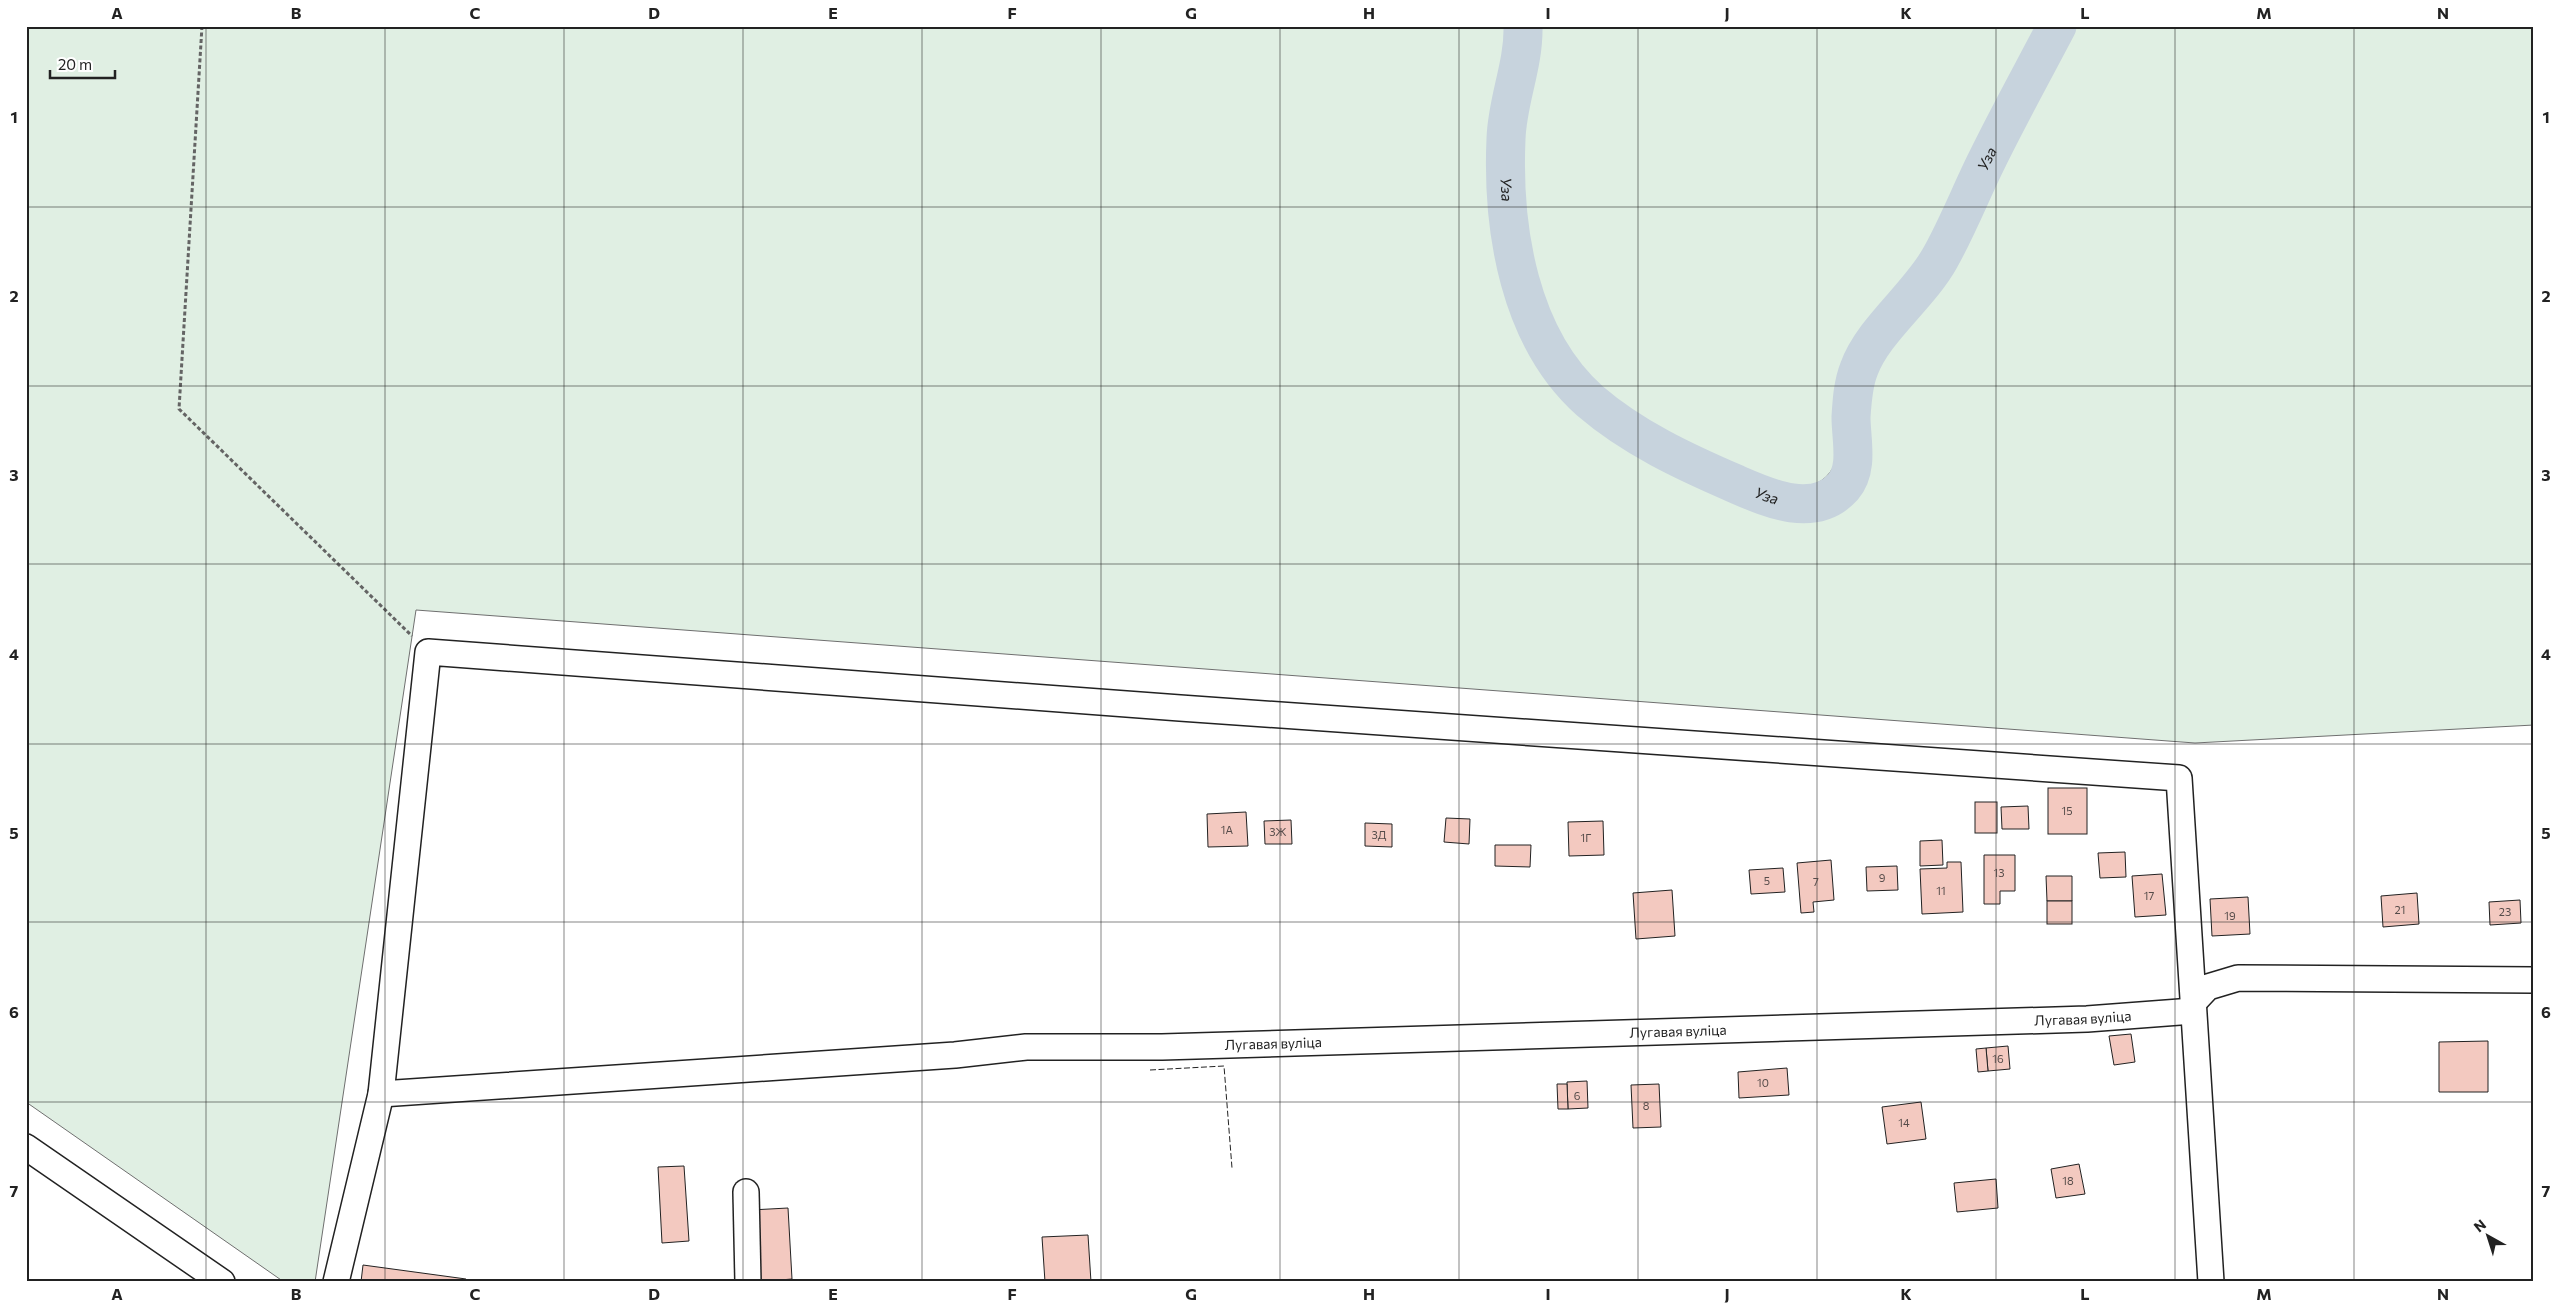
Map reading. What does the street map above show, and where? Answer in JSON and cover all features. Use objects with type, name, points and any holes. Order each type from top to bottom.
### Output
[{"type":"street","points":[[336,1282],[381,1094],[428,652],[1189,709],[2179,778],[2211,1282]]},
{"type":"street","points":[[2193,1007],[2208,987],[2238,978],[2534,980]]},
{"type":"street","name":"Лугавая вуліца","points":[[381,1094],[955,1055],[1026,1047],[1162,1047],[2087,1019],[2193,1007]]},
{"type":"street","points":[[26,1147],[222,1282]]},
{"type":"street","points":[[746,1192],[748,1282]]},
{"type":"path","points":[[202,26],[178,409],[428,652]]},
{"type":"green space","points":[[26,26],[1512,26],[1511,45],[1495,141],[1494,205],[1501,258],[1507,284],[1527,334],[1545,367],[1561,391],[1580,412],[1603,430],[1639,453],[1716,490],[1764,509],[1795,516],[1810,517],[1825,514],[1839,508],[1851,498],[1861,484],[1866,469],[1868,453],[1868,387],[1873,372],[1889,345],[1946,270],[1969,227],[2011,136],[2072,26],[2534,26],[2534,725],[2195,743],[416,610],[315,1282],[284,1282],[26,1102]]},
{"type":"green space","points":[[1532,26],[2040,26],[1981,138],[1939,227],[1915,268],[1868,329],[1846,366],[1840,394],[1840,440],[1838,454],[1834,466],[1826,477],[1815,484],[1789,487],[1761,480],[1659,431],[1628,412],[1600,390],[1579,368],[1561,343],[1546,315],[1535,286],[1521,225],[1518,194],[1518,164],[1532,44]]},
{"type":"building","points":[[2048,788],[2087,788],[2087,834],[2048,834]]},
{"type":"building","points":[[1975,802],[1997,802],[1997,833],[1975,833]]},
{"type":"building","points":[[2028,806],[2029,829],[2002,829],[2001,807]]},
{"type":"building","points":[[1246,812],[1248,846],[1208,847],[1207,814]]},
{"type":"building","points":[[1446,818],[1470,819],[1469,844],[1444,842]]},
{"type":"building","points":[[1291,820],[1292,844],[1265,844],[1264,821]]},
{"type":"building","points":[[1603,821],[1604,855],[1569,856],[1568,822]]},
{"type":"building","points":[[1365,823],[1392,824],[1392,847],[1365,846]]},
{"type":"building","points":[[1942,840],[1943,865],[1920,866],[1920,841]]},
{"type":"building","points":[[1495,845],[1531,845],[1530,867],[1495,866]]},
{"type":"building","points":[[2125,852],[2126,877],[2100,878],[2098,853]]},
{"type":"building","points":[[1984,855],[2015,855],[2015,891],[2000,891],[2000,904],[1984,904]]},
{"type":"building","points":[[1831,860],[1834,900],[1813,902],[1814,912],[1801,913],[1797,863]]},
{"type":"building","points":[[1947,862],[1961,862],[1963,912],[1922,914],[1920,869],[1947,868]]},
{"type":"building","points":[[1897,866],[1898,890],[1867,891],[1866,867]]},
{"type":"building","points":[[1783,868],[1785,892],[1751,894],[1749,870]]},
{"type":"building","points":[[2162,874],[2166,915],[2135,917],[2132,876]]},
{"type":"building","points":[[2046,876],[2072,876],[2072,901],[2047,901]]},
{"type":"building","points":[[1672,890],[1675,936],[1636,939],[1633,893]]},
{"type":"building","points":[[2417,893],[2419,924],[2383,927],[2381,896]]},
{"type":"building","points":[[2248,897],[2250,934],[2212,936],[2210,899]]},
{"type":"building","points":[[2520,900],[2521,923],[2490,925],[2489,902]]},
{"type":"building","points":[[2047,901],[2072,901],[2072,924],[2047,924]]},
{"type":"building","points":[[2131,1034],[2135,1062],[2114,1065],[2109,1036]]},
{"type":"building","points":[[2488,1041],[2488,1092],[2439,1092],[2439,1042]]},
{"type":"building","points":[[2008,1046],[2010,1069],[1988,1071],[1986,1048]]},
{"type":"building","points":[[1986,1048],[1988,1071],[1978,1072],[1976,1049]]},
{"type":"building","points":[[1787,1068],[1789,1095],[1739,1098],[1738,1072]]},
{"type":"building","points":[[1587,1081],[1588,1108],[1568,1109],[1567,1082]]},
{"type":"building","points":[[1557,1084],[1567,1084],[1568,1109],[1558,1109]]},
{"type":"building","points":[[1659,1084],[1661,1127],[1633,1128],[1631,1085]]},
{"type":"building","points":[[1921,1102],[1926,1139],[1887,1144],[1882,1107]]},
{"type":"building","points":[[2079,1164],[2085,1194],[2056,1198],[2051,1169]]},
{"type":"building","points":[[684,1166],[689,1241],[662,1243],[658,1167]]},
{"type":"building","points":[[1996,1179],[1998,1208],[1957,1212],[1954,1183]]},
{"type":"building","points":[[788,1208],[792,1279],[756,1282],[751,1210]]},
{"type":"building","points":[[1088,1235],[1091,1282],[1045,1282],[1042,1237]]},
{"type":"building","points":[[363,1265],[466,1279],[466,1282],[361,1282]]},
{"type":"waterway","name":"Уза","points":[[1523,26],[1521,55],[1507,125],[1507,209],[1512,245],[1520,280],[1531,314],[1546,346],[1566,375],[1590,401],[1642,438],[1679,458],[1762,495],[1776,500],[1805,504],[1819,502],[1831,497],[1843,487],[1848,479],[1853,463],[1851,417],[1853,393],[1859,369],[1885,327],[1920,286],[1940,258],[1995,143],[2057,26]]},
{"type":"fence","points":[[1150,1070],[1224,1066],[1232,1168]]}]
